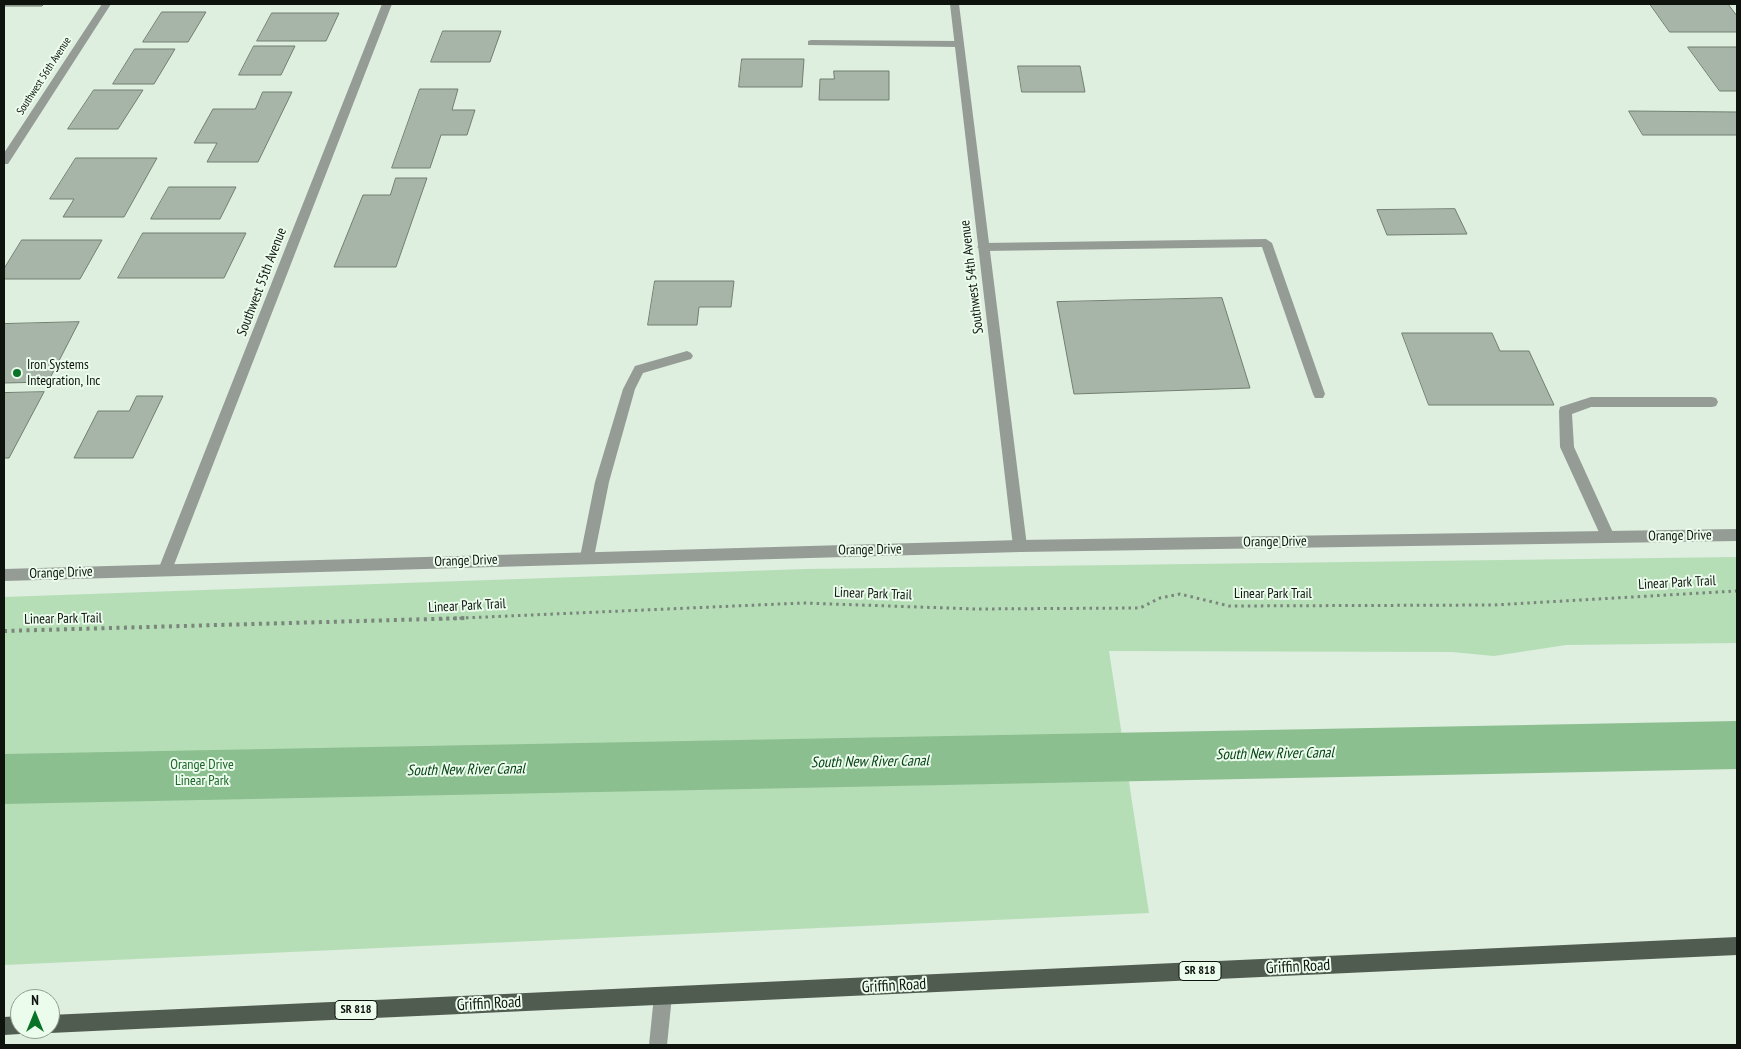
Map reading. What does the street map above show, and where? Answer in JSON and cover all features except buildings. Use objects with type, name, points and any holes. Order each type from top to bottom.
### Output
[{"type":"main road","name":"Griffin Road","points":[[60,1024],[1737,946]]},
{"type":"street","name":"Southwest 56th Avenue","points":[[4,161],[106,4]]},
{"type":"street","name":"Southwest 55th Avenue","points":[[165,570],[387,4]]},
{"type":"street","name":"Southwest 54th Avenue","points":[[954,4],[1020,546]]},
{"type":"street","points":[[811,43],[959,44]]},
{"type":"street","points":[[983,247],[1266,243],[1319,394]]},
{"type":"street","points":[[587,557],[602,482],[628,388],[639,368],[687,356]]},
{"type":"street","points":[[1608,537],[1567,447],[1565,411],[1591,402],[1712,402]]},
{"type":"street","name":"Orange Drive","points":[[4,575],[1020,546],[1737,535]]},
{"type":"street","points":[[658,1045],[662,996]]},
{"type":"path","name":"Linear Park Trail","points":[[4,631],[378,622],[803,603],[976,609],[1140,608],[1160,598],[1180,594],[1230,606],[1288,606],[1493,604],[1737,591]]},
{"type":"green space","name":"Orange Drive Linear Park","points":[[1737,557],[1737,643],[1566,645],[1494,656],[1452,652],[1109,651],[1149,913],[4,965],[4,597],[805,569]]},
{"type":"waterway","name":"South New River Canal","points":[[4,779],[1737,745]]},
{"type":"place","name":"Iron Systems Integration, Inc","points":[[17,373]]}]
